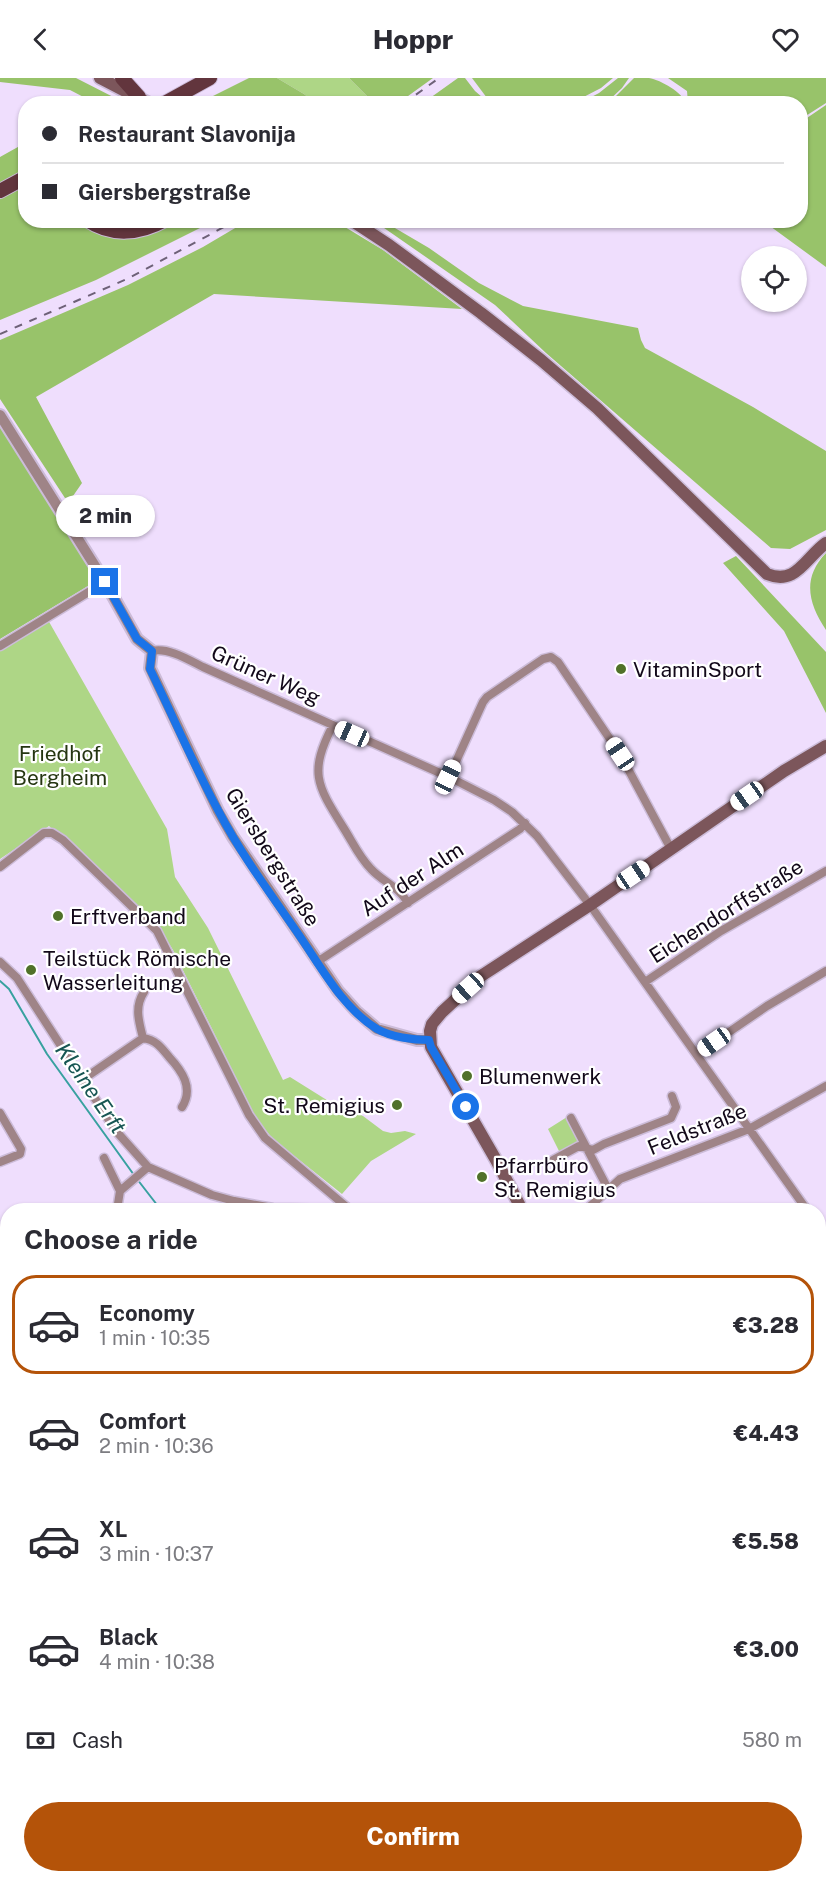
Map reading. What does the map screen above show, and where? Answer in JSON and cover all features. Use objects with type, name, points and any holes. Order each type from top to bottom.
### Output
[{"type":"main road","points":[[100,78],[137,96]]},
{"type":"main road","points":[[122,78],[141,96]]},
{"type":"main road","points":[[177,96],[210,78]]},
{"type":"main road","points":[[3,189],[18,181]]},
{"type":"main road","points":[[3,189],[18,187]]},
{"type":"main road","points":[[104,228],[124,232],[138,232],[151,228]]},
{"type":"main road","points":[[363,228],[541,360],[597,408],[767,574],[782,578],[789,576],[826,543]]},
{"type":"main road","points":[[519,1203],[431,1047],[429,1040],[432,1023],[481,976],[590,905],[784,771],[826,746]]},
{"type":"street","points":[[0,415],[105,582],[137,639],[152,651]]},
{"type":"street","points":[[0,646],[105,582]]},
{"type":"street","name":"Grüner Weg","points":[[152,651],[170,652],[448,777],[494,800],[525,823],[590,905],[802,1203]]},
{"type":"street","name":"Giersbergstraße","points":[[152,651],[150,669],[218,811],[317,962],[356,1011],[377,1029],[417,1040],[429,1040]]},
{"type":"street","points":[[448,777],[487,697],[543,659],[551,657],[558,662],[620,754],[671,849]]},
{"type":"street","points":[[333,725],[324,742],[319,759],[318,775],[321,789],[371,870],[402,893],[408,903]]},
{"type":"street","name":"Auf der Alm","points":[[317,962],[520,829],[525,823]]},
{"type":"street","points":[[0,867],[44,833],[52,833],[63,840],[157,931],[257,1128],[342,1203]]},
{"type":"street","name":"Eichendorffstraße","points":[[645,982],[721,931],[826,871]]},
{"type":"street","points":[[0,962],[17,978],[116,1131],[145,1170],[213,1195],[245,1203]]},
{"type":"street","points":[[697,1054],[767,1006],[826,971]]},
{"type":"street","points":[[143,1038],[138,1020],[138,1006],[144,992]]},
{"type":"street","points":[[82,1080],[143,1038]]},
{"type":"street","points":[[143,1038],[156,1042],[185,1077],[187,1093],[186,1102],[182,1107]]},
{"type":"street","name":"Feldstraße","points":[[594,1203],[621,1179],[749,1129],[826,1086]]},
{"type":"street","points":[[553,1160],[579,1146],[593,1150],[671,1118],[676,1107],[672,1096]]},
{"type":"street","points":[[0,1113],[21,1149],[20,1154],[0,1162]]},
{"type":"street","points":[[571,1118],[610,1189]]},
{"type":"street","points":[[104,1158],[123,1188]]},
{"type":"street","points":[[119,1203],[123,1188],[145,1170]]},
{"type":"green space","points":[[0,78],[76,78],[111,96],[82,96],[70,90],[0,82]]},
{"type":"green space","points":[[249,78],[277,78],[306,96],[213,96]]},
{"type":"green space","points":[[277,78],[349,78],[367,96],[306,96]]},
{"type":"green space","points":[[349,78],[433,78],[408,96],[367,96]]},
{"type":"green space","points":[[458,78],[465,78],[481,96],[433,96]]},
{"type":"green space","points":[[472,78],[613,78],[586,96],[486,96]]},
{"type":"green space","points":[[618,78],[629,78],[613,96],[593,96]]},
{"type":"green space","points":[[634,78],[649,78],[659,81],[681,96],[616,96]]},
{"type":"green space","points":[[668,78],[826,78],[826,103],[808,115],[808,96],[687,96],[687,91]]},
{"type":"green space","points":[[826,105],[826,267],[807,253],[807,246],[797,246],[773,228],[808,228],[808,117]]},
{"type":"green space","points":[[18,147],[18,173],[0,183],[0,157]]},
{"type":"green space","points":[[18,187],[18,228],[200,228],[96,280],[0,320],[0,199]]},
{"type":"green space","points":[[235,228],[347,228],[383,250],[462,309],[214,294],[36,397],[82,483],[73,496],[65,498],[0,399],[0,340],[128,285]]},
{"type":"green space","points":[[384,228],[395,228],[429,248],[479,283],[523,306],[638,328],[645,348],[753,407],[826,451],[826,530],[790,549],[771,548],[546,353],[495,305]]},
{"type":"green space","points":[[0,426],[15,446],[95,577],[93,583],[0,639]]},
{"type":"green space","points":[[826,553],[826,630],[815,610],[810,591],[813,572]]},
{"type":"green space","points":[[736,556],[826,652],[826,713],[784,631],[723,563]]},
{"type":"green space","name":"Friedhof Bergheim","points":[[48,620],[167,829],[175,877],[208,928],[283,1080],[290,1077],[330,1102],[363,1116],[383,1131],[391,1133],[405,1131],[416,1134],[371,1161],[342,1194],[273,1139],[257,1120],[163,934],[49,826],[0,859],[0,650]]},
{"type":"green space","points":[[567,1117],[579,1143],[560,1153],[548,1129]]},
{"type":"waterway","name":"Kleine Erft","points":[[0,981],[9,989],[47,1054],[134,1175]]},
{"type":"waterway","name":"Kleine Erft","points":[[137,1179],[156,1203]]},
{"type":"railway","points":[[414,96],[439,78]]},
{"type":"railway","points":[[0,334],[127,279],[222,228]]},
{"type":"place","name":"VitaminSport","points":[[621,669]]},
{"type":"place","name":"Erftverband","points":[[58,916]]},
{"type":"place","name":"Teilstück Römische Wasserleitung","points":[[31,970]]},
{"type":"place","name":"Blumenwerk","points":[[467,1076]]},
{"type":"place","name":"St. Remigius","points":[[397,1105]]},
{"type":"place","name":"Pfarrbüro St. Remigius","points":[[482,1177]]},
{"type":"route","points":[[105,582],[137,639],[152,651],[150,669],[218,811],[317,962],[338,991],[377,1029],[417,1040],[429,1040],[466,1107]]}]
